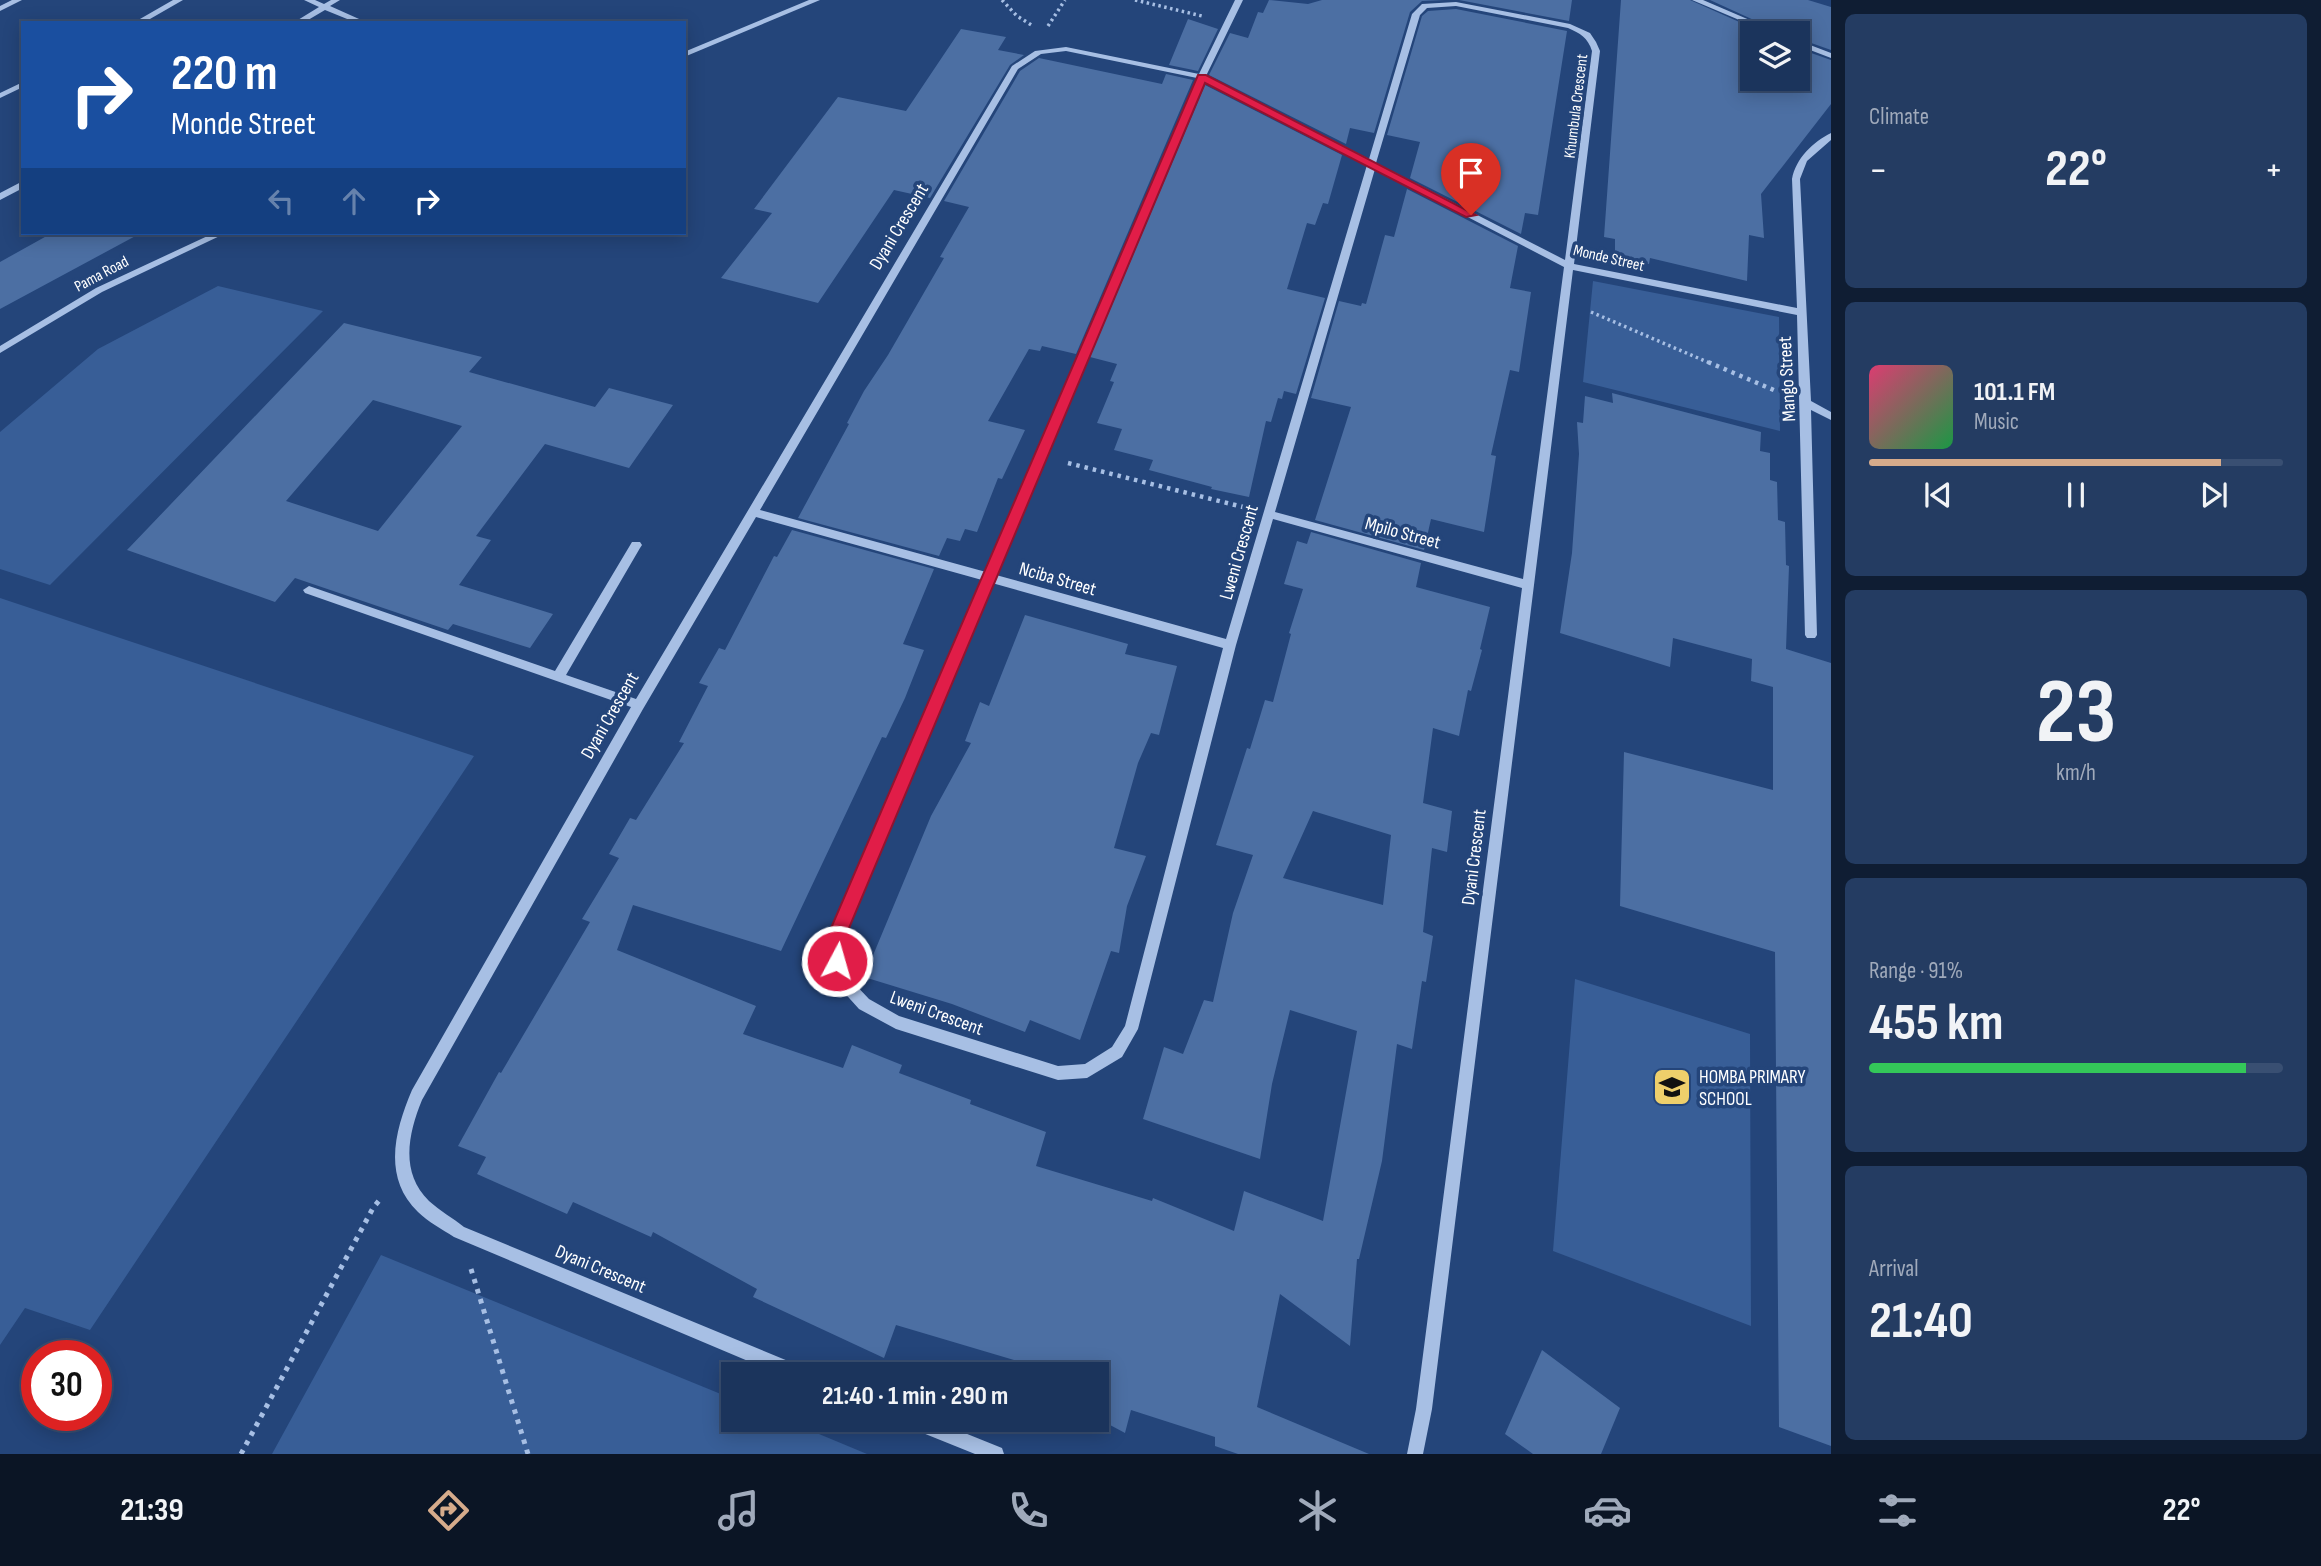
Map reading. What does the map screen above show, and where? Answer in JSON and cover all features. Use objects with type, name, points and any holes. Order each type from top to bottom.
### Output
[{"type":"street","points":[[0,9],[18,0]]},
{"type":"street","points":[[141,21],[179,0]]},
{"type":"street","points":[[308,0],[359,21]]},
{"type":"street","points":[[300,21],[336,0]]},
{"type":"street","points":[[686,54],[816,0]]},
{"type":"street","name":"Lweni Crescent","points":[[1239,0],[1202,78],[840,928],[837,961],[846,984],[864,1004],[896,1022],[1058,1073],[1087,1071],[1117,1052],[1131,1029],[1230,645],[1372,164]]},
{"type":"street","points":[[1696,0],[1747,21]]},
{"type":"street","name":"Khumbula Crescent","points":[[1372,164],[1416,14],[1425,6],[1456,4],[1570,26],[1586,34],[1594,41],[1596,51],[1569,266]]},
{"type":"street","points":[[1810,47],[1831,56]]},
{"type":"street","points":[[1046,49],[1066,49],[1202,78]]},
{"type":"street","name":"Dyani Crescent","points":[[770,1362],[459,1232],[421,1204],[410,1190],[403,1173],[402,1134],[417,1095],[639,705],[1015,68],[1030,54],[1046,49]]},
{"type":"street","name":"Monde Street","points":[[1202,78],[1569,266],[1800,312]]},
{"type":"street","points":[[0,96],[21,85]]},
{"type":"street","name":"Mango Street","points":[[1811,635],[1797,168],[1831,136]]},
{"type":"street","points":[[0,197],[21,185]]},
{"type":"street","name":"Pama Road","points":[[0,350],[99,290],[217,235]]},
{"type":"street","name":"Dyani Crescent","points":[[1415,1454],[1424,1409],[1569,266]]},
{"type":"street","points":[[1806,403],[1831,416]]},
{"type":"street","name":"Nciba Street","points":[[753,512],[1230,645]]},
{"type":"street","name":"Mpilo Street","points":[[1269,514],[1528,585]]},
{"type":"street","points":[[558,677],[636,545]]},
{"type":"street","points":[[309,590],[639,705]]},
{"type":"street","points":[[941,1432],[996,1454]]},
{"type":"path","points":[[1002,0],[1017,16],[1044,33]]},
{"type":"path","points":[[1046,49],[1044,33],[1065,0]]},
{"type":"path","points":[[1135,0],[1228,21]]},
{"type":"path","points":[[1565,297],[1599,316],[1806,403]]},
{"type":"path","points":[[1040,456],[1269,514]]},
{"type":"path","points":[[241,1454],[373,1208],[403,1173]]},
{"type":"path","points":[[459,1232],[528,1454]]},
{"type":"shaded area","points":[[1593,281],[1779,317],[1780,431],[1583,382]]},
{"type":"shaded area","points":[[218,286],[323,311],[50,585],[0,569],[0,432],[98,349]]},
{"type":"shaded area","points":[[0,598],[474,756],[90,1330],[25,1308],[0,1345]]},
{"type":"shaded area","points":[[1575,979],[1750,1034],[1751,1326],[1553,1251]]},
{"type":"shaded area","points":[[381,1255],[721,1394],[721,1432],[814,1432],[867,1454],[272,1454]]},
{"type":"building","points":[[1269,0],[1308,4],[1322,0],[1445,0],[1422,1],[1410,12],[1374,133],[1350,128],[1346,144],[1209,75],[1230,33],[1248,38],[1258,12],[1263,13]]},
{"type":"building","points":[[1459,0],[1572,0],[1569,21]]},
{"type":"building","points":[[1621,0],[1690,0],[1740,22],[1740,91],[1810,91],[1810,53],[1831,60],[1831,104],[1761,194],[1764,238],[1749,235],[1747,281],[1650,258],[1649,264],[1615,257],[1615,239],[1604,237]]},
{"type":"building","points":[[1710,0],[1808,0],[1831,7],[1831,50],[1810,43],[1810,21],[1756,21]]},
{"type":"building","points":[[1456,9],[1567,31],[1538,215],[1525,213],[1521,234],[1410,178],[1420,142],[1387,135],[1422,16],[1428,11]]},
{"type":"building","points":[[1188,19],[1218,29],[1198,71],[1169,65]]},
{"type":"building","points":[[961,29],[1006,37],[998,50],[1024,55],[1010,65],[930,198],[894,190],[818,303],[721,278],[772,213],[754,209],[838,97],[906,111]]},
{"type":"building","points":[[1039,58],[1162,84],[1166,74],[1193,80],[1076,354],[1042,346],[1040,351],[1029,349],[988,421],[1025,430],[1002,479],[998,478],[977,532],[965,529],[960,541],[947,538],[939,556],[798,518],[864,391],[944,258],[940,257],[969,207],[944,201],[1020,71]]},
{"type":"building","points":[[1205,85],[1342,155],[1328,204],[1323,203],[1315,225],[1307,223],[1287,289],[1325,298],[1296,394],[1284,391],[1282,399],[1278,398],[1271,422],[1266,421],[1249,497],[1211,489],[1212,487],[1149,470],[1153,460],[1114,450],[1122,429],[1097,423],[1114,382],[1110,381],[1117,364],[1090,357]]},
{"type":"building","points":[[1407,189],[1518,246],[1510,288],[1531,292],[1519,372],[1510,370],[1491,455],[1496,456],[1484,532],[1431,519],[1424,550],[1315,520],[1351,407],[1311,398],[1339,301],[1361,306],[1362,303],[1366,304],[1385,235],[1394,237]]},
{"type":"building","points":[[48,235],[137,235],[0,309],[0,262]]},
{"type":"building","points":[[344,323],[482,357],[469,372],[595,407],[609,388],[673,405],[629,468],[545,444],[476,536],[491,540],[459,585],[553,614],[530,648],[453,624],[448,630],[295,578],[275,602],[127,550]],"holes":[[[373,400],[462,426],[378,531],[286,501]]]},
{"type":"building","points":[[1612,393],[1761,432],[1760,451],[1770,453],[1770,480],[1777,482],[1778,520],[1785,522],[1786,565],[1789,566],[1786,649],[1831,663],[1831,1446],[1779,1427],[1775,952],[1620,906],[1624,752],[1773,790],[1773,687],[1751,681],[1752,659],[1673,638],[1670,667],[1560,633],[1572,553],[1579,454],[1577,422],[1583,423],[1585,396],[1613,403]]},
{"type":"building","points":[[792,530],[934,569],[903,644],[924,650],[905,698],[886,738],[882,737],[781,951],[633,905],[617,950],[756,1006],[743,1034],[843,1068],[852,1045],[902,1065],[899,1073],[971,1100],[970,1104],[1046,1132],[1036,1166],[1152,1201],[1153,1198],[1234,1231],[1244,1191],[1323,1221],[1357,1031],[1290,1010],[1272,1084],[1260,1159],[1143,1119],[1164,1047],[1183,1054],[1204,1000],[1213,1002],[1233,913],[1253,855],[1216,845],[1265,700],[1273,702],[1291,634],[1289,633],[1303,589],[1284,584],[1297,541],[1307,544],[1311,532],[1421,563],[1416,587],[1490,607],[1480,649],[1482,650],[1471,691],[1468,690],[1459,736],[1433,728],[1423,803],[1452,811],[1447,852],[1432,848],[1423,932],[1433,936],[1426,982],[1422,981],[1412,1049],[1397,1044],[1382,1161],[1357,1259],[1350,1346],[1280,1294],[1257,1407],[1369,1454],[1238,1454],[1215,1446],[1215,1437],[1131,1410],[1125,1433],[1109,1424],[1109,1362],[1013,1362],[896,1325],[884,1358],[753,1297],[757,1289],[653,1232],[651,1237],[573,1202],[567,1214],[477,1174],[486,1157],[458,1146],[499,1072],[501,1073],[590,922],[582,919],[619,858],[609,854],[630,818],[636,820],[684,743],[679,742],[708,686],[699,683],[719,648],[725,650],[774,556],[777,557]],"holes":[[[1313,811],[1391,835],[1383,905],[1283,878]]]},
{"type":"building","points":[[1025,615],[1128,644],[1125,654],[1177,666],[1159,735],[1151,733],[1138,763],[1114,848],[1146,856],[1127,906],[1119,953],[1111,951],[1080,1040],[1030,1020],[1025,1032],[952,1004],[864,977],[931,816],[971,743],[965,741],[980,702],[989,706]]},
{"type":"building","points":[[1542,1350],[1620,1408],[1601,1454],[1533,1454],[1505,1434]]},
{"type":"place","name":"HOMBA PRIMARY SCHOOL","points":[[1672,1087]]},
{"type":"route","points":[[837,961],[840,928],[1202,78],[1471,215]]}]
